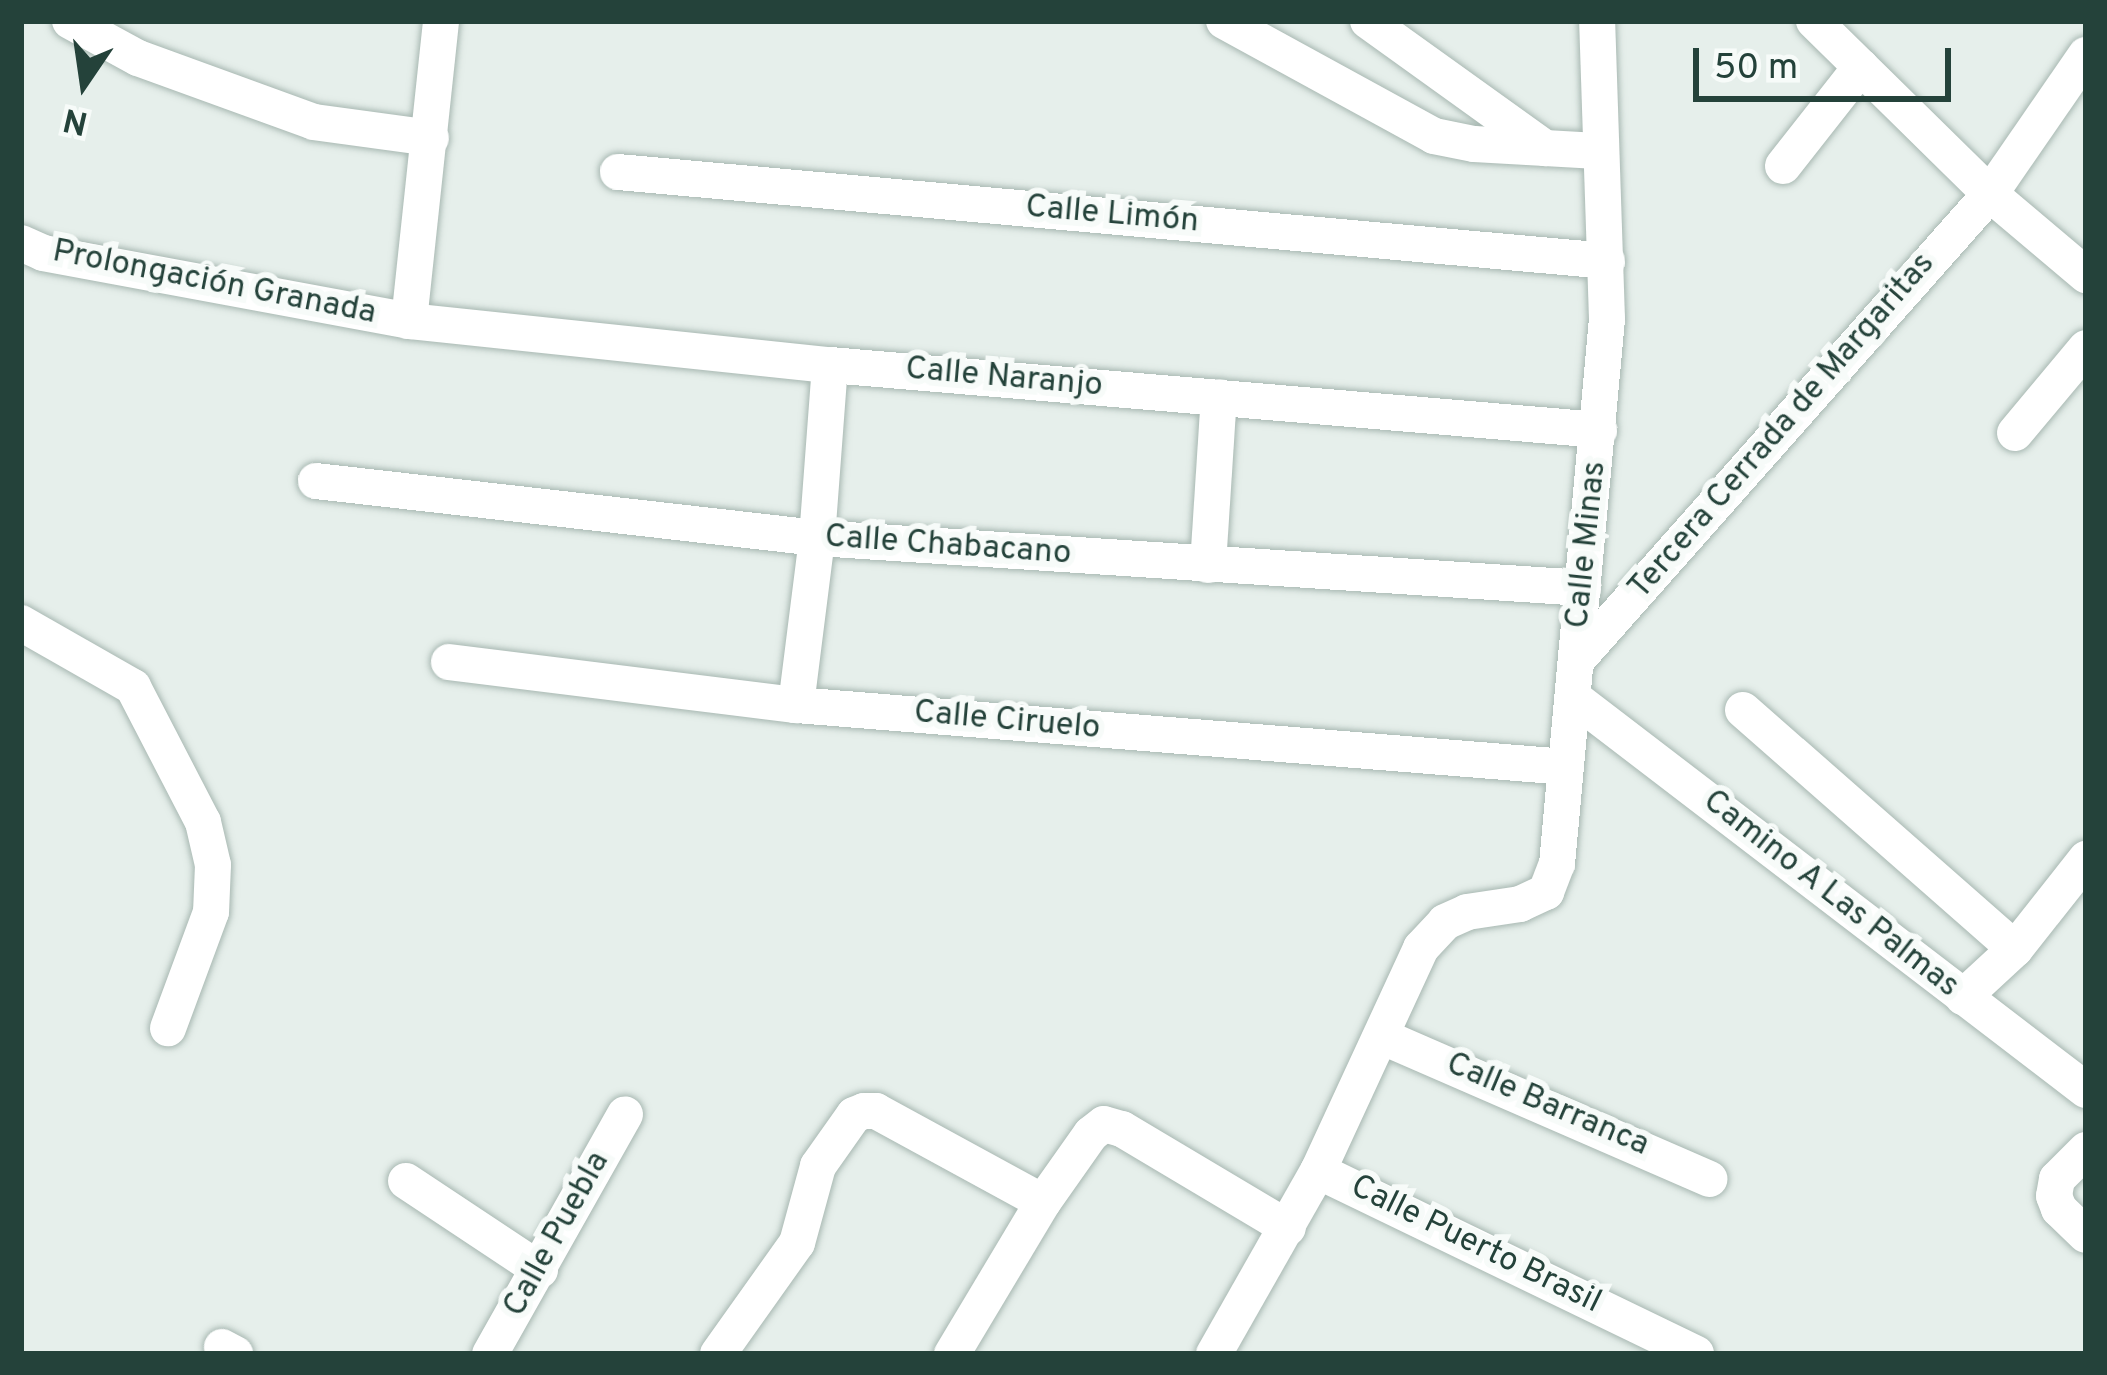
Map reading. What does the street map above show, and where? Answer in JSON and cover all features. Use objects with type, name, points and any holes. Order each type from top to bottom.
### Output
[{"type":"street","points":[[70,21],[138,58],[314,122],[431,139]]},
{"type":"street","points":[[409,321],[441,21]]},
{"type":"street","points":[[1224,21],[1435,136],[1598,151]]},
{"type":"street","points":[[1368,21],[1545,148]]},
{"type":"street","name":"Calle Minas","points":[[1383,1037],[1421,948],[1444,922],[1546,892],[1557,864],[1599,430],[1607,261],[1598,151],[1598,21]]},
{"type":"street","points":[[1814,21],[1990,194],[2086,274]]},
{"type":"street","name":"Tercera Cerrada de Margaritas","points":[[1577,660],[1990,194],[2086,55]]},
{"type":"street","points":[[1783,166],[1861,67]]},
{"type":"street","name":"Calle Limón","points":[[618,172],[1607,261]]},
{"type":"street","name":"Prolongación Granada","points":[[21,243],[44,253],[409,321]]},
{"type":"street","name":"Calle Naranjo","points":[[409,321],[830,365],[1599,430]]},
{"type":"street","points":[[2015,433],[2086,348]]},
{"type":"street","points":[[796,705],[817,538],[830,365]]},
{"type":"street","points":[[1208,565],[1219,397]]},
{"type":"street","name":"Calle Chabacano","points":[[316,481],[817,538],[1582,588]]},
{"type":"street","points":[[21,623],[133,687],[203,822],[213,865],[212,911],[168,1028]]},
{"type":"street","name":"Calle Ciruelo","points":[[449,662],[796,705],[1566,767]]},
{"type":"street","name":"Camino A Las Palmas","points":[[1574,698],[2086,1090]]},
{"type":"street","points":[[1743,710],[2015,949]]},
{"type":"street","points":[[1963,998],[2015,949],[2086,859]]},
{"type":"street","points":[[1225,1351],[1383,1037]]},
{"type":"street","name":"Calle Barranca","points":[[1383,1037],[1709,1179]]},
{"type":"street","points":[[718,1354],[797,1243],[818,1166],[854,1115],[875,1112],[1043,1202]]},
{"type":"street","name":"Calle Puebla","points":[[503,1350],[540,1270],[625,1114]]},
{"type":"street","points":[[952,1354],[1043,1202],[1091,1134],[1104,1124],[1122,1129],[1288,1228]]},
{"type":"street","points":[[2086,1150],[2057,1179],[2059,1209],[2086,1235]]},
{"type":"street","name":"Calle Puerto Brasil","points":[[1318,1171],[1696,1354]]},
{"type":"street","points":[[406,1181],[540,1270]]}]
